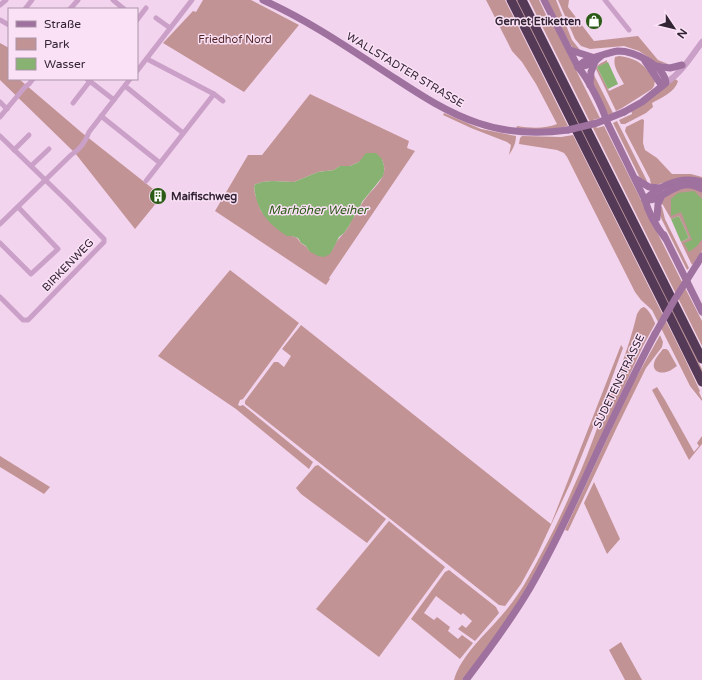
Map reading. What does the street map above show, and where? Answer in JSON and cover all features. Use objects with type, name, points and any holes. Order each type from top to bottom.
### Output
[{"type":"highway","points":[[511,0],[702,382]]},
{"type":"highway","points":[[522,0],[702,359]]},
{"type":"main road","name":"WALLSTADTER STRASSE","points":[[263,0],[304,22],[445,109],[457,115],[499,129],[534,132],[567,130],[596,123],[624,112],[642,102],[664,84]]},
{"type":"main road","points":[[544,0],[570,50],[591,97],[607,122]]},
{"type":"main road","points":[[570,50],[593,60]]},
{"type":"main road","points":[[578,67],[586,66],[601,56],[617,51],[625,52],[634,54],[656,66],[666,78],[664,84]]},
{"type":"main road","points":[[644,59],[664,84]]},
{"type":"main road","points":[[590,85],[593,60]]},
{"type":"main road","points":[[656,66],[670,68],[682,65]]},
{"type":"main road","points":[[578,67],[590,85],[636,179],[647,208],[656,226],[665,238]]},
{"type":"main road","points":[[636,179],[661,191]]},
{"type":"main road","points":[[657,218],[661,191],[675,182],[682,180],[702,182]]},
{"type":"main road","points":[[645,200],[651,194],[685,185],[693,185],[702,189]]},
{"type":"main road","points":[[645,200],[651,206],[665,238],[702,312]]},
{"type":"main road","name":"SUDETENSTRASSE","points":[[466,680],[492,646],[517,609],[542,565],[565,521],[626,391],[655,334],[702,256]]},
{"type":"main road","points":[[695,297],[702,303]]},
{"type":"street","points":[[0,5],[6,0]]},
{"type":"street","points":[[26,8],[32,0]]},
{"type":"street","points":[[71,8],[78,0]]},
{"type":"street","points":[[113,0],[123,8]]},
{"type":"street","points":[[138,70],[192,0]]},
{"type":"street","points":[[605,0],[629,30]]},
{"type":"street","points":[[138,19],[146,8]]},
{"type":"street","points":[[156,18],[170,28]]},
{"type":"street","points":[[664,84],[702,42]]},
{"type":"street","points":[[664,84],[675,77],[694,52]]},
{"type":"street","points":[[147,59],[214,94],[223,101]]},
{"type":"street","points":[[0,117],[25,87],[33,80]]},
{"type":"street","points":[[73,103],[88,80],[114,100]]},
{"type":"street","points":[[0,224],[70,155],[76,152],[88,137],[89,132],[129,80]]},
{"type":"street","points":[[125,86],[183,133]]},
{"type":"street","points":[[146,181],[214,94]]},
{"type":"street","points":[[0,102],[7,109]]},
{"type":"street","points":[[101,116],[160,163]]},
{"type":"street","points":[[14,150],[29,134]]},
{"type":"street","points":[[0,136],[45,180]]},
{"type":"street","points":[[31,166],[49,149]]},
{"type":"street","name":"BIRKENWEG","points":[[0,297],[23,320],[28,320],[104,242],[104,238],[45,180]]},
{"type":"street","points":[[0,243],[30,274],[58,249],[18,207]]},
{"type":"green space","name":"Friedhof Nord","points":[[203,0],[251,0],[299,25],[244,92],[163,43],[193,11],[196,12]]},
{"type":"green space","points":[[486,0],[505,0],[568,126],[558,129],[516,129],[517,126],[537,128],[557,124],[536,84],[522,62],[512,51]]},
{"type":"green space","points":[[516,0],[518,0],[682,328],[702,369],[702,372],[655,277]]},
{"type":"green space","points":[[529,0],[539,0],[548,19],[553,24],[600,118],[593,120],[597,128],[604,126],[702,321],[702,346]]},
{"type":"green space","points":[[547,0],[556,0],[572,40],[580,50],[573,48],[570,44]]},
{"type":"green space","points":[[558,0],[569,0],[568,7],[594,41],[638,36],[658,60],[668,64],[657,63],[639,51],[624,46],[590,49],[581,46],[575,39]]},
{"type":"green space","points":[[0,43],[8,47],[8,80],[20,80],[81,132],[162,196],[135,229],[75,153],[0,80]]},
{"type":"green space","points":[[619,56],[637,61],[648,71],[655,81],[652,89],[616,111],[596,69],[597,67],[609,91],[624,84],[617,71],[614,60],[615,57]]},
{"type":"green space","points":[[607,60],[607,63],[597,67],[599,65]]},
{"type":"green space","points":[[594,75],[613,113],[608,115],[593,83]]},
{"type":"green space","points":[[675,79],[678,81],[674,88],[652,103],[653,107],[646,113],[625,124],[621,124],[619,120],[632,114],[631,110]]},
{"type":"green space","points":[[310,94],[409,141],[407,148],[415,151],[329,278],[330,279],[326,285],[215,211],[248,155],[262,155]],"holes":[[[382,159],[384,166],[382,178],[363,202],[345,232],[336,242],[333,249],[309,251],[297,238],[292,236],[261,211],[255,194],[254,185],[262,182],[294,182],[318,172],[334,170],[340,166],[350,166],[359,162]]]},
{"type":"green space","points":[[444,113],[481,129],[516,136],[515,144],[509,155],[511,145],[507,142],[471,128],[443,115]]},
{"type":"green space","points":[[642,119],[644,120],[643,143],[645,150],[657,158],[672,174],[691,174],[702,177],[702,180],[680,178],[651,185],[650,179],[625,131],[626,127]]},
{"type":"green space","points":[[617,121],[647,183],[640,178],[613,123]]},
{"type":"green space","points":[[573,135],[684,357],[700,391],[702,401],[690,386],[652,310],[635,292],[567,157],[564,153],[557,150],[519,144],[522,136],[561,137]]},
{"type":"green space","points":[[690,187],[702,192],[702,251],[692,265],[681,242],[689,238],[679,216],[671,219],[661,203],[670,193]]},
{"type":"green space","points":[[660,206],[662,207],[665,219],[689,268],[687,270],[662,220],[660,215]]},
{"type":"green space","points":[[230,270],[299,323],[243,399],[240,400],[238,405],[243,405],[313,462],[309,469],[236,409],[158,356]]},
{"type":"green space","points":[[644,307],[649,312],[655,324],[643,346],[549,549],[500,631],[462,680],[454,680],[457,671],[468,653],[505,612],[519,593],[550,537],[587,456],[625,356],[637,314]]},
{"type":"green space","points":[[301,325],[551,524],[621,345],[623,348],[571,482],[537,555],[521,584],[505,606],[499,605],[245,404],[245,401],[274,362],[278,362],[284,367],[291,356],[282,349]]},
{"type":"green space","points":[[660,335],[663,342],[662,347],[646,368],[568,531],[565,530],[631,387]]},
{"type":"green space","points":[[663,349],[668,350],[677,366],[669,371],[661,373],[655,370],[654,363],[655,359]]},
{"type":"green space","points":[[657,387],[694,452],[699,446],[697,443],[702,436],[702,444],[689,460],[652,390]]},
{"type":"green space","points":[[0,456],[50,487],[44,494],[0,467]]},
{"type":"green space","points":[[318,465],[386,519],[367,543],[301,494],[296,488],[315,466]]},
{"type":"green space","points":[[594,482],[620,539],[607,554],[584,503]]},
{"type":"green space","points":[[389,521],[445,567],[379,657],[316,609]]},
{"type":"green space","points":[[449,570],[496,607],[499,613],[475,641],[458,629],[462,625],[466,628],[472,621],[463,613],[461,615],[436,596],[424,613],[434,620],[437,617],[450,627],[448,631],[458,639],[462,635],[473,643],[460,659],[411,619],[445,572]]},
{"type":"green space","points":[[621,642],[642,680],[625,680],[609,650]]},
{"type":"water","points":[[608,62],[618,84],[608,89],[597,67]]},
{"type":"water","name":"Marhöher Weiher","points":[[366,153],[376,153],[382,159],[384,166],[383,176],[362,202],[349,226],[339,237],[330,254],[324,257],[318,256],[309,251],[298,238],[287,236],[268,221],[260,209],[255,194],[254,185],[272,181],[294,182],[318,172],[334,170],[340,166],[350,166],[359,162]]},
{"type":"water","points":[[694,191],[702,199],[702,239],[697,246],[689,252],[684,243],[692,240],[681,212],[671,216],[671,199],[678,193]]},
{"type":"water","points":[[679,216],[689,238],[681,242],[671,219]]},
{"type":"place","name":"Gernet Etiketten","points":[[594,21]]},
{"type":"place","name":"Maifischweg","points":[[158,196]]}]
